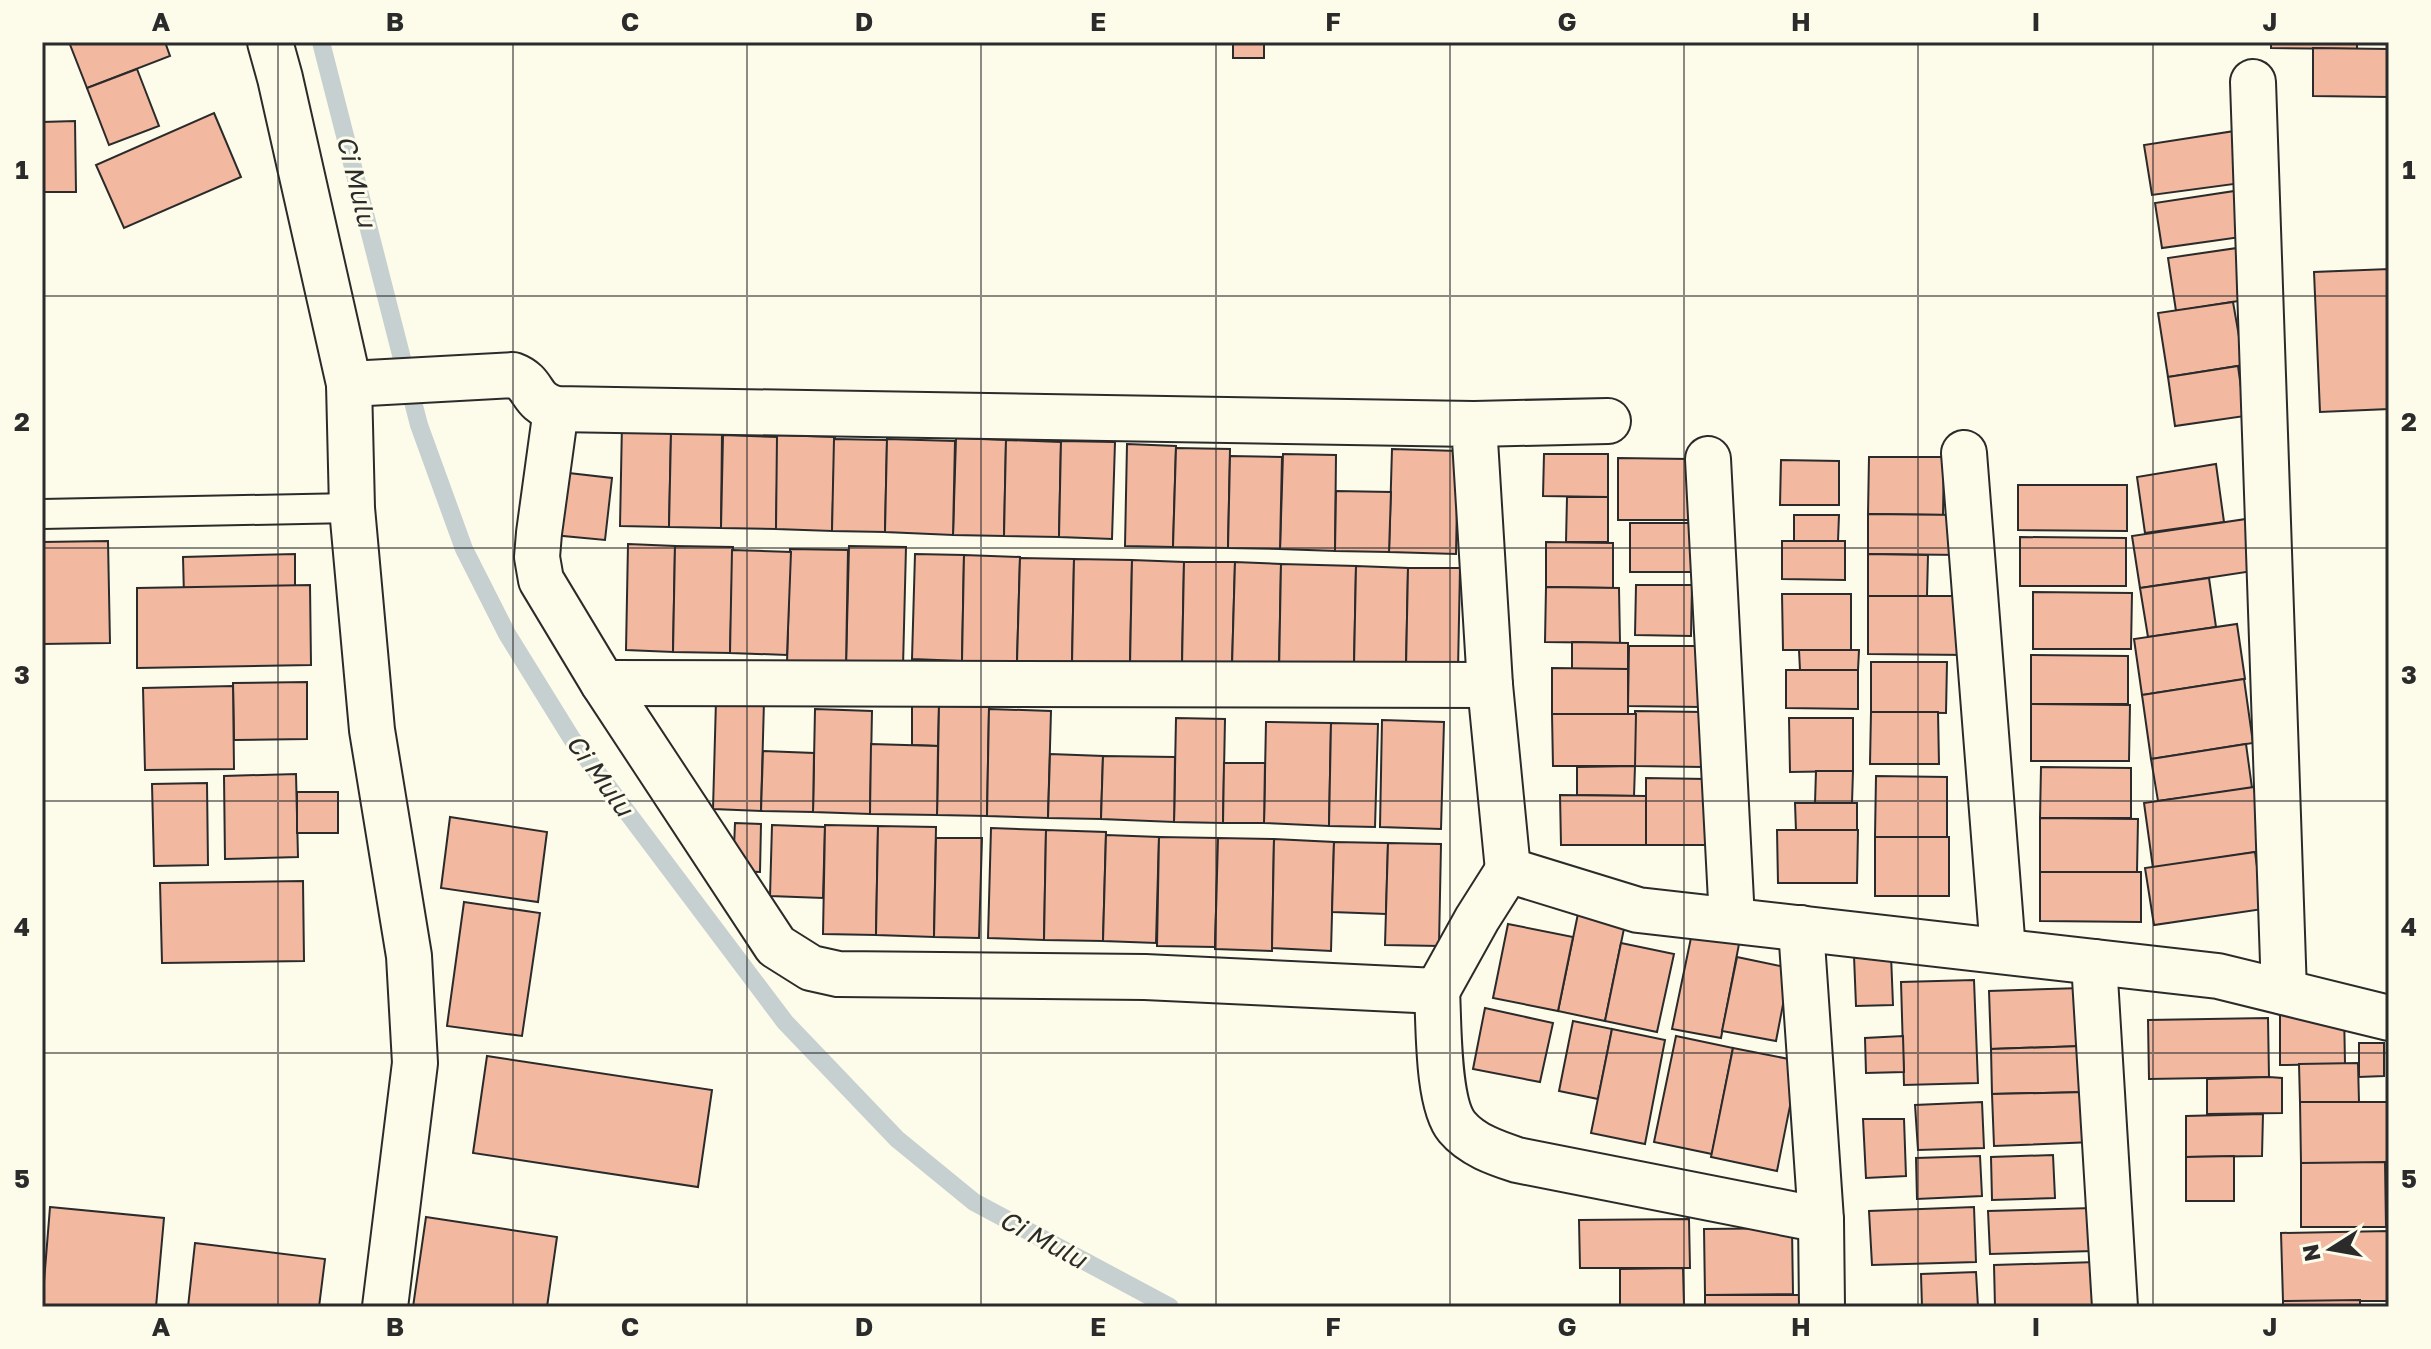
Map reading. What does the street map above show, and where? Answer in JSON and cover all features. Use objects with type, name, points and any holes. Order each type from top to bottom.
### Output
[{"type":"street","points":[[270,42],[367,383],[352,508],[372,730],[409,956],[415,1063],[385,1307]]},
{"type":"street","points":[[2253,82],[2284,992]]},
{"type":"street","points":[[367,383],[513,375],[529,383],[542,405],[556,409],[1474,424],[1608,421]]},
{"type":"street","points":[[556,409],[539,533],[537,557],[541,580],[603,683],[776,946],[811,968],[838,974],[1145,977],[1437,991]]},
{"type":"street","points":[[1474,424],[1490,685],[1508,870],[1437,991],[1444,1101],[1454,1125],[1465,1136],[1490,1151],[1517,1160],[1821,1220]]},
{"type":"street","points":[[1964,453],[2003,951]]},
{"type":"street","points":[[1708,459],[1732,920]]},
{"type":"street","points":[[603,683],[1490,685]]},
{"type":"street","points":[[1508,870],[1638,910],[2218,976],[2389,1018]]},
{"type":"street","points":[[1801,928],[1821,1220],[1822,1307]]},
{"type":"street","points":[[2094,962],[2115,1307]]},
{"type":"lane","points":[[42,514],[352,508]]},
{"type":"building","points":[[69,42],[165,42],[170,56],[87,88]]},
{"type":"building","points":[[1233,42],[1264,42],[1264,58],[1233,58]]},
{"type":"building","points":[[2271,42],[2357,42],[2357,49],[2271,48]]},
{"type":"building","points":[[2313,48],[2389,49],[2389,97],[2313,96]]},
{"type":"building","points":[[137,69],[159,126],[109,145],[87,88]]},
{"type":"building","points":[[214,113],[241,177],[124,228],[96,165]]},
{"type":"building","points":[[75,121],[76,192],[42,192],[42,122]]},
{"type":"building","points":[[2241,130],[2249,182],[2152,195],[2144,145]]},
{"type":"building","points":[[2241,190],[2248,236],[2162,248],[2155,203]]},
{"type":"building","points":[[2244,247],[2251,299],[2176,311],[2168,258]]},
{"type":"building","points":[[2389,269],[2389,409],[2320,412],[2314,272]]},
{"type":"building","points":[[2233,302],[2244,365],[2168,377],[2158,313]]},
{"type":"building","points":[[2238,366],[2245,416],[2175,426],[2168,377]]},
{"type":"building","points":[[622,423],[671,433],[669,527],[620,526]]},
{"type":"building","points":[[671,433],[722,433],[721,528],[669,527]]},
{"type":"building","points":[[723,435],[778,437],[776,529],[721,528]]},
{"type":"building","points":[[777,435],[835,437],[832,531],[776,529]]},
{"type":"building","points":[[956,438],[1006,440],[1004,536],[953,535]]},
{"type":"building","points":[[834,439],[887,440],[885,532],[832,531]]},
{"type":"building","points":[[887,439],[955,441],[953,535],[885,532]]},
{"type":"building","points":[[1006,440],[1061,442],[1059,537],[1004,536]]},
{"type":"building","points":[[1061,441],[1115,442],[1112,539],[1059,537]]},
{"type":"building","points":[[1127,444],[1176,446],[1173,547],[1125,546]]},
{"type":"building","points":[[1176,448],[1230,449],[1228,548],[1173,547]]},
{"type":"building","points":[[1392,449],[1458,451],[1456,554],[1389,552]]},
{"type":"building","points":[[1283,454],[1336,455],[1335,551],[1280,549]]},
{"type":"building","points":[[1544,454],[1608,454],[1608,497],[1543,496]]},
{"type":"building","points":[[1230,456],[1282,457],[1280,549],[1228,548]]},
{"type":"building","points":[[1869,457],[1944,457],[1943,515],[1868,514]]},
{"type":"building","points":[[1618,458],[1689,459],[1690,520],[1618,520]]},
{"type":"building","points":[[1781,460],[1839,461],[1839,505],[1780,505]]},
{"type":"building","points":[[2216,464],[2224,522],[2145,533],[2137,477]]},
{"type":"building","points":[[560,472],[612,478],[605,540],[553,535]]},
{"type":"building","points":[[2018,485],[2127,485],[2127,531],[2018,530]]},
{"type":"building","points":[[1336,491],[1391,492],[1389,552],[1335,551]]},
{"type":"building","points":[[1567,497],[1608,497],[1608,542],[1566,542]]},
{"type":"building","points":[[1868,514],[1961,515],[1962,555],[1868,554]]},
{"type":"building","points":[[1794,515],[1839,515],[1838,541],[1794,541]]},
{"type":"building","points":[[2246,519],[2253,571],[2140,588],[2132,536]]},
{"type":"building","points":[[1630,523],[1696,523],[1695,572],[1630,572]]},
{"type":"building","points":[[2020,537],[2126,538],[2126,586],[2020,586]]},
{"type":"building","points":[[108,541],[110,643],[42,644],[42,542]]},
{"type":"building","points":[[1782,541],[1845,541],[1845,580],[1782,579]]},
{"type":"building","points":[[1546,542],[1613,543],[1613,588],[1546,587]]},
{"type":"building","points":[[628,544],[675,546],[673,652],[626,650]]},
{"type":"building","points":[[675,546],[733,547],[730,653],[673,652]]},
{"type":"building","points":[[849,546],[906,547],[903,667],[846,665]]},
{"type":"building","points":[[790,549],[848,550],[846,665],[787,664]]},
{"type":"building","points":[[732,550],[791,552],[787,655],[730,653]]},
{"type":"building","points":[[295,554],[295,594],[184,596],[183,557]]},
{"type":"building","points":[[915,554],[964,555],[962,661],[912,659]]},
{"type":"building","points":[[1868,554],[1928,555],[1927,596],[1868,596]]},
{"type":"building","points":[[964,555],[1020,557],[1017,662],[962,661]]},
{"type":"building","points":[[1020,558],[1074,559],[1072,664],[1017,662]]},
{"type":"building","points":[[1074,559],[1132,560],[1130,665],[1072,664]]},
{"type":"building","points":[[1132,560],[1184,562],[1182,665],[1130,666]]},
{"type":"building","points":[[1184,562],[1235,562],[1232,667],[1182,665]]},
{"type":"building","points":[[1235,562],[1281,564],[1279,667],[1232,666]]},
{"type":"building","points":[[1281,564],[1356,566],[1354,666],[1279,672]]},
{"type":"building","points":[[1356,566],[1408,568],[1406,667],[1354,666]]},
{"type":"building","points":[[1408,568],[1460,568],[1458,670],[1406,668]]},
{"type":"building","points":[[2209,578],[2216,627],[2148,637],[2140,588]]},
{"type":"building","points":[[310,585],[311,665],[137,668],[137,588]]},
{"type":"building","points":[[1636,585],[1692,585],[1691,636],[1635,635]]},
{"type":"building","points":[[1546,587],[1619,588],[1620,643],[1545,642]]},
{"type":"building","points":[[2033,592],[2132,593],[2131,649],[2033,649]]},
{"type":"building","points":[[1782,594],[1851,594],[1851,650],[1783,650]]},
{"type":"building","points":[[1868,596],[1967,596],[1967,655],[1868,654]]},
{"type":"building","points":[[2237,624],[2245,679],[2142,695],[2134,639]]},
{"type":"building","points":[[1572,642],[1628,643],[1628,669],[1572,669]]},
{"type":"building","points":[[1629,646],[1703,646],[1702,707],[1628,706]]},
{"type":"building","points":[[1799,650],[1859,650],[1858,670],[1800,670]]},
{"type":"building","points":[[2031,655],[2128,656],[2128,704],[2031,704]]},
{"type":"building","points":[[1871,662],[1947,662],[1946,713],[1871,712]]},
{"type":"building","points":[[1552,668],[1628,669],[1628,715],[1552,714]]},
{"type":"building","points":[[1786,670],[1858,670],[1858,709],[1786,708]]},
{"type":"building","points":[[2244,679],[2253,743],[2151,759],[2142,695]]},
{"type":"building","points":[[307,682],[307,739],[234,740],[233,683]]},
{"type":"building","points":[[233,686],[234,769],[145,770],[143,688]]},
{"type":"building","points":[[716,700],[764,701],[761,811],[713,809]]},
{"type":"building","points":[[912,704],[939,705],[938,746],[912,745]]},
{"type":"building","points":[[2031,704],[2130,705],[2129,761],[2031,761]]},
{"type":"building","points":[[939,706],[989,707],[987,816],[937,815]]},
{"type":"building","points":[[815,709],[872,711],[870,814],[813,812]]},
{"type":"building","points":[[989,709],[1051,711],[1048,818],[987,816]]},
{"type":"building","points":[[1635,711],[1703,712],[1703,767],[1635,766]]},
{"type":"building","points":[[1871,712],[1938,712],[1939,764],[1870,764]]},
{"type":"building","points":[[1552,714],[1636,714],[1635,766],[1553,766]]},
{"type":"building","points":[[1176,718],[1225,719],[1223,823],[1174,822]]},
{"type":"building","points":[[1789,718],[1853,718],[1853,771],[1790,772]]},
{"type":"building","points":[[1382,720],[1444,722],[1441,829],[1380,827]]},
{"type":"building","points":[[1266,722],[1331,723],[1329,826],[1264,823]]},
{"type":"building","points":[[1331,723],[1378,724],[1375,827],[1329,826]]},
{"type":"building","points":[[871,744],[938,746],[937,815],[870,814]]},
{"type":"building","points":[[2246,744],[2252,788],[2158,801],[2151,759]]},
{"type":"building","points":[[763,751],[814,753],[813,812],[761,811]]},
{"type":"building","points":[[1050,754],[1103,756],[1101,819],[1048,818]]},
{"type":"building","points":[[1103,756],[1175,757],[1174,822],[1101,819]]},
{"type":"building","points":[[1224,763],[1265,763],[1264,823],[1223,823]]},
{"type":"building","points":[[1635,766],[1634,796],[1577,795],[1577,767]]},
{"type":"building","points":[[2041,767],[2131,768],[2131,818],[2040,818]]},
{"type":"building","points":[[1816,771],[1853,771],[1852,803],[1815,803]]},
{"type":"building","points":[[296,774],[298,857],[225,859],[224,776]]},
{"type":"building","points":[[1876,776],[1947,777],[1947,837],[1875,837]]},
{"type":"building","points":[[1646,778],[1706,779],[1705,845],[1646,845]]},
{"type":"building","points":[[207,783],[208,865],[154,866],[152,784]]},
{"type":"building","points":[[2254,787],[2263,851],[2153,868],[2144,803]]},
{"type":"building","points":[[297,792],[338,792],[338,833],[297,833]]},
{"type":"building","points":[[1560,795],[1646,796],[1646,845],[1561,845]]},
{"type":"building","points":[[1795,803],[1857,803],[1857,831],[1796,831]]},
{"type":"building","points":[[450,817],[547,832],[538,902],[441,888]]},
{"type":"building","points":[[2040,818],[2138,819],[2137,872],[2040,872]]},
{"type":"building","points":[[735,823],[761,824],[760,872],[733,871]]},
{"type":"building","points":[[772,825],[825,827],[823,898],[770,896]]},
{"type":"building","points":[[825,825],[878,826],[876,935],[823,934]]},
{"type":"building","points":[[878,826],[936,827],[934,937],[876,935]]},
{"type":"building","points":[[991,828],[1046,830],[1044,940],[988,938]]},
{"type":"building","points":[[1046,830],[1106,832],[1103,941],[1044,940]]},
{"type":"building","points":[[1777,830],[1858,830],[1857,883],[1778,883]]},
{"type":"building","points":[[1106,835],[1159,837],[1156,943],[1103,941]]},
{"type":"building","points":[[1159,837],[1218,838],[1215,947],[1157,946]]},
{"type":"building","points":[[1875,837],[1949,837],[1949,896],[1875,896]]},
{"type":"building","points":[[936,838],[982,838],[979,938],[934,937]]},
{"type":"building","points":[[1218,838],[1274,839],[1272,951],[1215,949]]},
{"type":"building","points":[[1274,839],[1334,842],[1331,951],[1272,948]]},
{"type":"building","points":[[1334,842],[1388,843],[1386,914],[1332,912]]},
{"type":"building","points":[[1388,843],[1441,844],[1439,946],[1385,945]]},
{"type":"building","points":[[2255,852],[2263,909],[2154,925],[2145,868]]},
{"type":"building","points":[[2040,872],[2141,872],[2141,922],[2040,921]]},
{"type":"building","points":[[303,881],[304,961],[162,963],[160,883]]},
{"type":"building","points":[[464,902],[540,913],[522,1036],[447,1026]]},
{"type":"building","points":[[1580,904],[1627,914],[1605,1021],[1558,1011]]},
{"type":"building","points":[[1508,924],[1573,937],[1558,1011],[1493,998]]},
{"type":"building","points":[[1692,933],[1739,944],[1721,1038],[1672,1029]]},
{"type":"building","points":[[1621,943],[1674,954],[1657,1032],[1605,1021]]},
{"type":"building","points":[[1891,955],[1893,1005],[1856,1006],[1854,956]]},
{"type":"building","points":[[1737,957],[1790,968],[1776,1041],[1722,1031]]},
{"type":"building","points":[[1974,980],[1978,1083],[1904,1085],[1901,982]]},
{"type":"building","points":[[2081,988],[2082,1046],[1991,1049],[1989,991]]},
{"type":"building","points":[[1485,1008],[1553,1023],[1540,1082],[1473,1069]]},
{"type":"building","points":[[2344,1010],[2345,1064],[2280,1065],[2280,1011]]},
{"type":"building","points":[[2268,1018],[2269,1077],[2149,1079],[2148,1020]]},
{"type":"building","points":[[1573,1021],[1612,1029],[1598,1099],[1559,1091]]},
{"type":"building","points":[[1612,1029],[1665,1040],[1645,1144],[1591,1133]]},
{"type":"building","points":[[1676,1036],[1733,1048],[1712,1154],[1654,1142]]},
{"type":"building","points":[[1903,1036],[1904,1072],[1866,1073],[1865,1038]]},
{"type":"building","points":[[2359,1043],[2384,1043],[2384,1076],[2359,1077]]},
{"type":"building","points":[[2082,1046],[2087,1092],[1992,1094],[1991,1049]]},
{"type":"building","points":[[1733,1048],[1799,1061],[1777,1171],[1711,1157]]},
{"type":"building","points":[[487,1056],[712,1090],[698,1187],[473,1153]]},
{"type":"building","points":[[2358,1063],[2359,1102],[2300,1102],[2299,1064]]},
{"type":"building","points":[[2282,1078],[2282,1113],[2207,1114],[2207,1079]]},
{"type":"building","points":[[2087,1092],[2093,1142],[1994,1146],[1992,1094]]},
{"type":"building","points":[[1982,1102],[1984,1148],[1918,1150],[1915,1105]]},
{"type":"building","points":[[2300,1102],[2388,1102],[2388,1163],[2301,1163]]},
{"type":"building","points":[[2263,1114],[2262,1156],[2186,1157],[2186,1116]]},
{"type":"building","points":[[1863,1119],[1904,1119],[1906,1176],[1866,1178]]},
{"type":"building","points":[[2053,1155],[2055,1198],[1992,1200],[1991,1157]]},
{"type":"building","points":[[1980,1156],[1982,1196],[1917,1199],[1916,1158]]},
{"type":"building","points":[[2234,1156],[2234,1201],[2186,1201],[2186,1157]]},
{"type":"building","points":[[2385,1162],[2386,1227],[2301,1227],[2301,1163]]},
{"type":"building","points":[[50,1207],[164,1218],[156,1307],[42,1307]]},
{"type":"building","points":[[1974,1207],[1976,1262],[1872,1265],[1869,1211]]},
{"type":"building","points":[[2092,1208],[2093,1251],[1990,1254],[1988,1211]]},
{"type":"building","points":[[426,1217],[557,1237],[547,1307],[413,1307]]},
{"type":"building","points":[[1689,1219],[1690,1268],[1580,1268],[1579,1220]]},
{"type":"building","points":[[1792,1228],[1793,1294],[1705,1295],[1704,1229]]},
{"type":"building","points":[[2389,1231],[2389,1301],[2283,1301],[2281,1233]]},
{"type":"building","points":[[195,1243],[325,1259],[319,1307],[188,1307]]},
{"type":"building","points":[[2097,1262],[2098,1307],[1995,1307],[1994,1265]]},
{"type":"building","points":[[1683,1268],[1684,1305],[1620,1305],[1620,1269]]},
{"type":"building","points":[[1976,1272],[1978,1307],[1922,1307],[1921,1274]]},
{"type":"building","points":[[1705,1295],[1802,1295],[1802,1307],[1705,1307]]},
{"type":"building","points":[[2360,1300],[2360,1307],[2283,1307],[2283,1301]]},
{"type":"building","points":[[1684,1305],[1684,1307],[1578,1307]]},
{"type":"waterway","name":"Ci Mulu","points":[[321,42],[419,425],[464,549],[507,634],[572,739],[785,1022],[897,1139],[974,1202],[1170,1307]]}]
